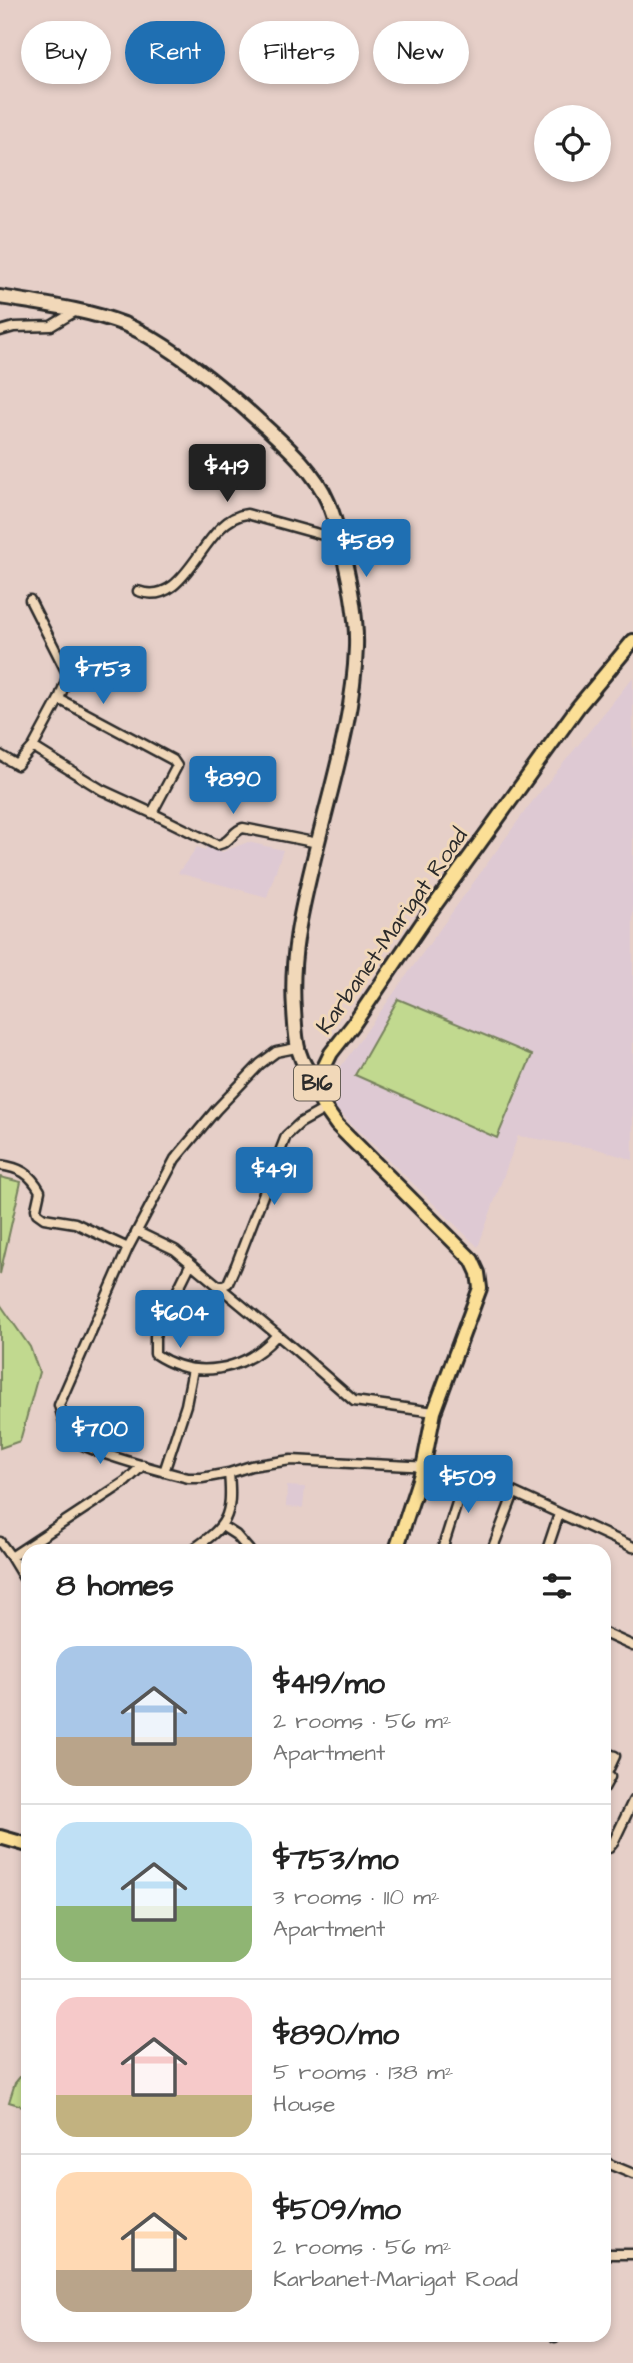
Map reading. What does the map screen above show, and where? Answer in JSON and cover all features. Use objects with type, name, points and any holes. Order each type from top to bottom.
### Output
[{"type":"main road","points":[[0,297],[76,311],[124,324],[149,337],[237,401],[302,462],[328,501],[340,537],[355,617],[356,648],[346,719],[295,934],[292,989],[296,1048],[305,1070],[317,1082]]},
{"type":"main road","name":"Karbanet-Marigat Road","points":[[317,1082],[331,1053],[353,1026],[427,916],[578,707],[633,641]]},
{"type":"main road","name":"B16","points":[[317,1082],[318,1094],[337,1125],[472,1260],[478,1273],[480,1289],[435,1412],[423,1468],[398,1544]]},
{"type":"main road","points":[[0,1837],[21,1843]]},
{"type":"street","points":[[0,331],[14,327],[51,326],[76,311]]},
{"type":"street","points":[[138,591],[162,594],[173,587],[214,537],[236,516],[247,514],[319,534],[340,537]]},
{"type":"street","points":[[0,755],[17,765],[33,747],[59,699],[68,675],[30,600]]},
{"type":"street","points":[[618,657],[633,658]]},
{"type":"street","points":[[59,699],[176,763],[177,766],[152,813]]},
{"type":"street","points":[[33,747],[102,790],[217,845],[229,841],[243,828],[318,843]]},
{"type":"street","points":[[296,1048],[275,1052],[260,1064],[216,1110],[176,1159],[128,1248],[59,1405],[66,1429],[76,1441],[188,1478],[202,1478],[291,1460],[467,1471],[633,1547]]},
{"type":"street","points":[[219,1287],[228,1283],[286,1136],[325,1109]]},
{"type":"street","points":[[0,1165],[23,1171],[33,1180],[40,1191],[37,1213],[75,1223],[128,1248]]},
{"type":"street","points":[[138,1233],[175,1250],[354,1401],[435,1412]]},
{"type":"street","points":[[191,1263],[155,1336],[155,1354],[205,1371],[236,1366],[263,1351],[276,1336]]},
{"type":"street","points":[[164,1472],[186,1405],[193,1369]]},
{"type":"street","points":[[30,1544],[125,1482],[143,1465]]},
{"type":"street","points":[[444,1544],[467,1471]]},
{"type":"street","points":[[200,1544],[222,1526],[231,1496],[229,1473]]},
{"type":"street","points":[[494,1544],[514,1493]]},
{"type":"street","points":[[549,1544],[559,1514]]},
{"type":"street","points":[[222,1526],[244,1544]]},
{"type":"street","points":[[0,1542],[21,1574]]},
{"type":"street","points":[[10,1557],[21,1550]]},
{"type":"street","points":[[611,1636],[633,1646]]},
{"type":"street","points":[[611,1846],[633,1801]]},
{"type":"street","points":[[611,2165],[633,2174]]},
{"type":"street","points":[[611,2254],[633,2254]]},
{"type":"shaded area","points":[[633,677],[633,1160],[594,1148],[518,1136],[478,1247],[321,1094],[528,807]]},
{"type":"shaded area","points":[[248,842],[283,850],[267,897],[178,873],[197,847],[205,850],[207,846],[222,852]]},
{"type":"shaded area","points":[[287,1486],[305,1487],[303,1508],[286,1507]]},
{"type":"green space","points":[[398,999],[532,1055],[497,1138],[355,1075]]},
{"type":"green space","points":[[0,1177],[21,1182],[0,1274]]},
{"type":"green space","points":[[0,1304],[30,1347],[39,1372],[20,1441],[0,1448]]},
{"type":"green space","points":[[21,2076],[21,2106],[9,2102],[15,2083]]}]
